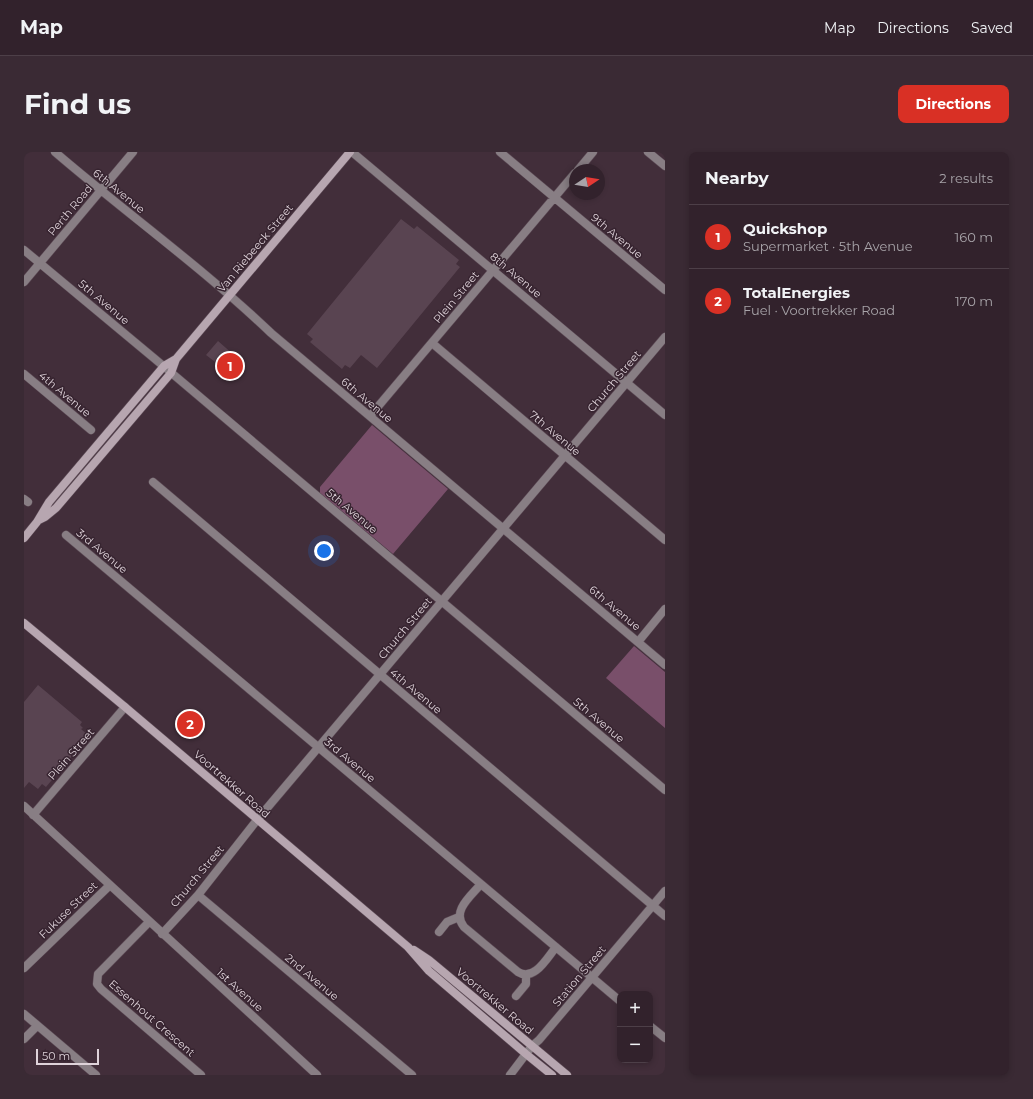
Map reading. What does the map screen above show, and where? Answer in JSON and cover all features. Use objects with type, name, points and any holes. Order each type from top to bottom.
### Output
[{"type":"main road","name":"Van Riebeeck Street","points":[[39,520],[56,508],[171,373],[176,359],[351,152]]},
{"type":"main road","name":"Van Riebeeck Street","points":[[24,538],[39,520],[49,502],[164,366],[176,359]]},
{"type":"main road","name":"Voortrekker Road","points":[[24,623],[126,707],[408,947],[429,960],[567,1075]]},
{"type":"main road","name":"Voortrekker Road","points":[[408,947],[429,971],[552,1075]]},
{"type":"street","name":"6th Avenue","points":[[55,152],[100,191],[229,295],[271,333],[665,664]]},
{"type":"street","name":"Perth Road","points":[[24,282],[133,152]]},
{"type":"street","name":"8th Avenue","points":[[351,152],[665,415]]},
{"type":"street","name":"9th Avenue","points":[[500,152],[665,290]]},
{"type":"street","points":[[583,164],[593,152]]},
{"type":"street","points":[[648,152],[665,166]]},
{"type":"street","name":"Plein Street","points":[[370,416],[569,180]]},
{"type":"street","name":"5th Avenue","points":[[24,250],[164,366],[665,790]]},
{"type":"street","name":"Church Street","points":[[162,934],[198,895],[257,820],[665,337]]},
{"type":"street","name":"7th Avenue","points":[[432,343],[665,540]]},
{"type":"street","name":"4th Avenue","points":[[24,374],[91,430]]},
{"type":"street","name":"4th Avenue","points":[[153,482],[665,916]]},
{"type":"street","name":"3rd Avenue","points":[[66,535],[617,999]]},
{"type":"street","points":[[638,642],[665,609]]},
{"type":"street","name":"Plein Street","points":[[33,815],[126,707]]},
{"type":"street","points":[[24,806],[110,885]]},
{"type":"street","points":[[481,884],[461,909],[459,917],[464,927],[518,972],[526,975],[536,971],[556,947]]},
{"type":"street","name":"1st Avenue","points":[[110,885],[317,1075]]},
{"type":"street","name":"Fukuse Street","points":[[24,968],[110,885]]},
{"type":"street","name":"Station Street","points":[[510,1075],[532,1046],[539,1040],[665,891]]},
{"type":"street","name":"2nd Avenue","points":[[198,895],[412,1075]]},
{"type":"street","points":[[439,932],[447,922],[459,917]]},
{"type":"street","name":"Essenhout Crescent","points":[[149,922],[100,972],[97,977],[98,984],[101,989],[201,1075]]},
{"type":"street","points":[[516,996],[526,984],[526,975]]},
{"type":"street","points":[[24,1014],[96,1075]]},
{"type":"street","points":[[24,1039],[37,1026]]},
{"type":"street","points":[[651,1027],[665,1038]]},
{"type":"shaded area","points":[[372,425],[448,489],[393,554],[320,493],[320,487]]},
{"type":"shaded area","points":[[634,646],[665,672],[665,728],[606,678]]},
{"type":"building","points":[[401,219],[414,229],[417,226],[459,260],[456,264],[460,267],[377,368],[361,355],[350,368],[345,365],[342,369],[310,342],[313,339],[307,334]]},
{"type":"building","points":[[218,341],[234,355],[223,368],[206,355]]},
{"type":"building","points":[[38,685],[82,722],[80,725],[83,728],[81,729],[89,736],[46,787],[42,784],[38,789],[29,782],[24,788],[24,702]]},
{"type":"place","name":"Quickshop","points":[[230,366]]},
{"type":"place","name":"TotalEnergies","points":[[190,724]]}]
